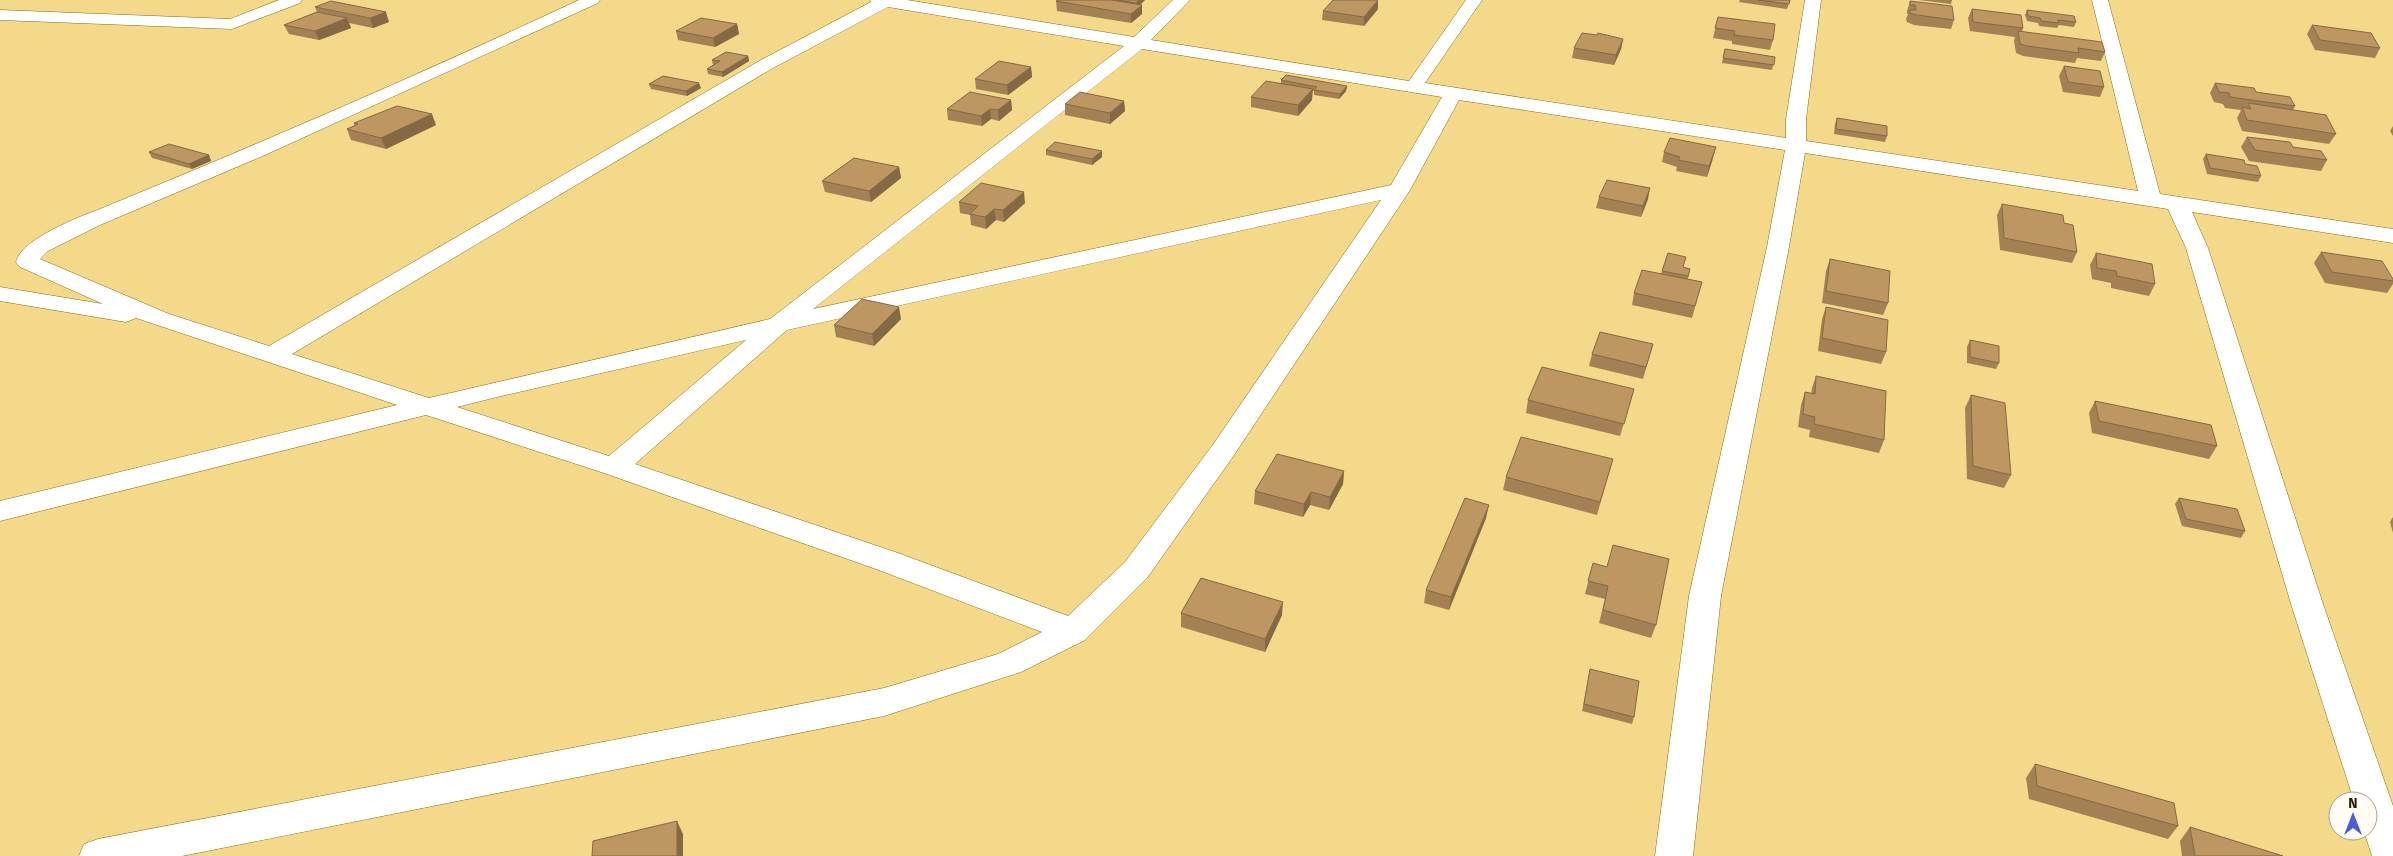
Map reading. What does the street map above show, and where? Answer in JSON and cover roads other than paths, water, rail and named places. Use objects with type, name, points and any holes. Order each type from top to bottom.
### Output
[{"type":"street","points":[[0,16],[232,24],[294,0]]},
{"type":"street","points":[[592,0],[258,150],[92,220],[40,246],[29,256],[28,262],[45,272],[160,319],[614,467],[887,561],[1072,631]]},
{"type":"street","points":[[272,355],[767,64],[884,0],[1138,43],[1796,146],[2393,236]]},
{"type":"street","points":[[614,467],[777,326],[1138,43],[1182,0]]},
{"type":"street","points":[[1414,86],[1474,0]]},
{"type":"street","points":[[1674,856],[1706,596],[1778,247],[1796,146],[1796,119],[1813,0]]},
{"type":"street","points":[[2100,0],[2163,200],[2197,248],[2307,604],[2391,856]]},
{"type":"street","points":[[98,856],[884,702],[1009,663],[1072,631],[1136,570],[1222,452],[1399,190],[1454,92]]},
{"type":"street","points":[[0,511],[428,406],[930,290],[1399,190]]},
{"type":"street","points":[[0,294],[80,309],[160,319]]}]
